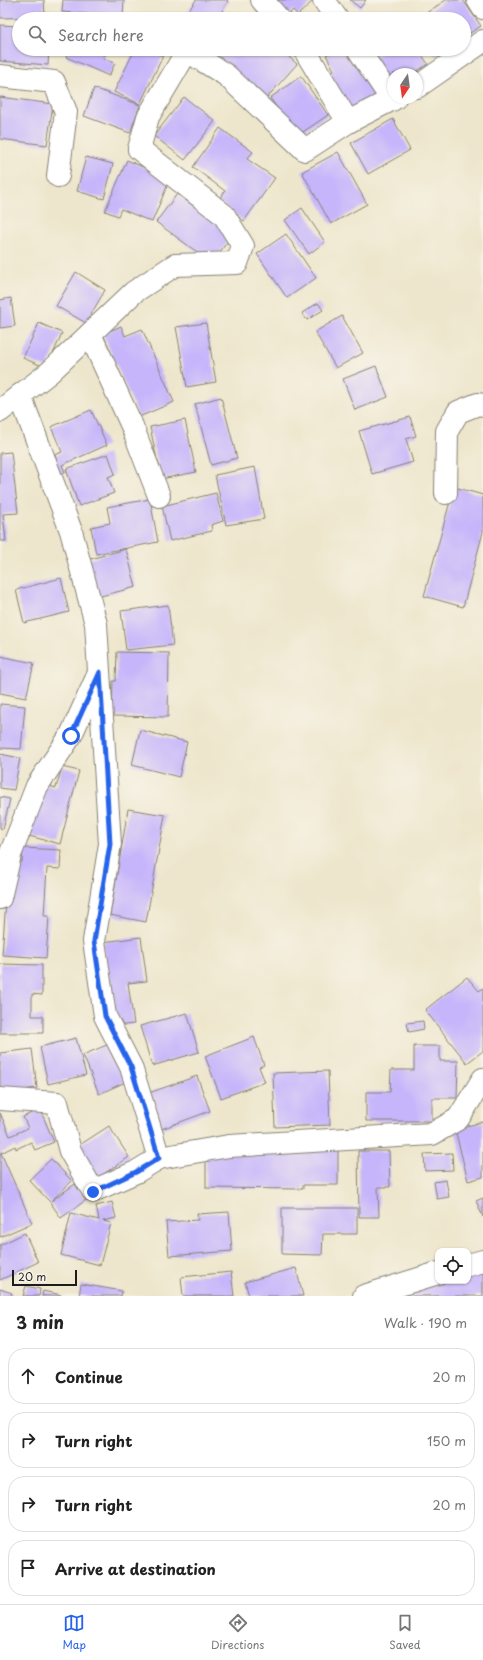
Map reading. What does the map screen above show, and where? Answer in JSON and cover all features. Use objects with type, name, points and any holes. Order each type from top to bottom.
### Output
[{"type":"street","points":[[262,0],[273,12]]},
{"type":"street","points":[[324,0],[332,12]]},
{"type":"street","points":[[478,0],[483,8]]},
{"type":"street","points":[[471,49],[483,41]]},
{"type":"street","points":[[0,411],[50,372],[134,292],[175,265],[237,262],[243,246],[224,215],[139,149],[148,117],[184,56]]},
{"type":"street","points":[[195,56],[226,75],[305,150],[348,122],[387,102]]},
{"type":"street","points":[[308,56],[348,122]]},
{"type":"street","points":[[363,56],[387,89]]},
{"type":"street","points":[[423,82],[461,56]]},
{"type":"street","points":[[0,76],[54,82],[66,112],[58,176]]},
{"type":"street","points":[[90,334],[132,426],[159,496]]},
{"type":"street","points":[[20,395],[71,531],[96,624],[110,844],[94,941],[105,1016],[131,1067],[159,1158]]},
{"type":"street","points":[[446,493],[447,431],[458,412],[478,404],[483,405]]},
{"type":"street","points":[[0,898],[10,856],[37,786],[71,736],[100,672]]},
{"type":"street","points":[[0,1099],[58,1103],[70,1151],[93,1192],[136,1172],[159,1158],[229,1146],[432,1134],[458,1119],[483,1079]]},
{"type":"street","points":[[471,1264],[483,1261]]},
{"type":"street","points":[[364,1296],[435,1274]]},
{"type":"building","points":[[0,0],[44,0],[45,12],[12,12],[12,18],[0,18]]},
{"type":"building","points":[[63,0],[124,0],[123,12],[62,12]]},
{"type":"building","points":[[196,0],[228,1],[222,12],[188,12]]},
{"type":"building","points":[[270,0],[314,0],[301,12],[295,12],[293,10],[291,12],[281,12]]},
{"type":"building","points":[[350,0],[366,0],[360,8]]},
{"type":"building","points":[[446,0],[463,0],[481,26],[471,32],[471,12],[428,12]]},
{"type":"building","points":[[0,25],[12,26],[12,56],[49,56],[48,65],[0,61]]},
{"type":"building","points":[[104,56],[103,58],[115,63],[109,76],[66,57]]},
{"type":"building","points":[[132,56],[163,56],[140,104],[114,92]]},
{"type":"building","points":[[214,56],[288,56],[297,64],[264,101]]},
{"type":"building","points":[[327,56],[357,56],[380,99],[350,116],[327,74],[334,70]]},
{"type":"building","points":[[375,56],[423,56],[428,64],[422,68],[387,68],[387,80],[369,60]]},
{"type":"building","points":[[301,76],[328,115],[297,136],[270,98]]},
{"type":"building","points":[[94,88],[140,105],[130,133],[84,116]]},
{"type":"building","points":[[0,97],[53,104],[47,145],[0,139]]},
{"type":"building","points":[[184,97],[215,121],[185,160],[154,136]]},
{"type":"building","points":[[393,119],[410,150],[368,174],[351,143]]},
{"type":"building","points":[[220,128],[253,152],[247,159],[275,178],[244,221],[218,201],[225,191],[193,167]]},
{"type":"building","points":[[338,152],[367,204],[331,224],[302,172]]},
{"type":"building","points":[[86,157],[113,164],[104,199],[77,191]]},
{"type":"building","points":[[127,160],[170,179],[152,222],[121,209],[118,216],[105,211]]},
{"type":"building","points":[[177,194],[233,234],[212,263],[156,222]]},
{"type":"building","points":[[302,208],[325,242],[309,254],[285,220]]},
{"type":"building","points":[[286,234],[316,278],[287,298],[257,254]]},
{"type":"building","points":[[76,272],[105,290],[86,323],[56,306]]},
{"type":"building","points":[[11,298],[15,326],[0,328],[0,300]]},
{"type":"building","points":[[318,303],[323,310],[307,320],[302,313]]},
{"type":"building","points":[[342,316],[363,353],[336,368],[315,332]]},
{"type":"building","points":[[39,323],[62,333],[47,368],[23,358]]},
{"type":"building","points":[[206,323],[216,382],[187,387],[176,327]]},
{"type":"building","points":[[121,326],[125,336],[142,329],[174,402],[139,417],[103,334]]},
{"type":"building","points":[[376,366],[388,397],[355,410],[343,379]]},
{"type":"building","points":[[221,397],[237,458],[211,465],[195,404]]},
{"type":"building","points":[[91,410],[107,445],[62,465],[65,472],[56,477],[48,458],[62,452],[51,427]]},
{"type":"building","points":[[410,417],[416,436],[406,439],[413,462],[372,474],[359,431]]},
{"type":"building","points":[[185,420],[196,472],[161,479],[150,427]]},
{"type":"building","points":[[11,452],[18,513],[3,514],[6,541],[0,541],[0,453]]},
{"type":"building","points":[[108,454],[115,474],[108,477],[114,493],[79,506],[66,469]]},
{"type":"building","points":[[255,467],[264,519],[226,525],[215,475]]},
{"type":"building","points":[[454,487],[483,495],[483,532],[463,607],[424,596]]},
{"type":"building","points":[[216,493],[223,521],[211,525],[212,531],[170,541],[162,506]]},
{"type":"building","points":[[150,499],[158,542],[96,554],[91,527],[110,523],[107,507]]},
{"type":"building","points":[[126,549],[136,587],[97,597],[87,560]]},
{"type":"building","points":[[61,578],[69,612],[24,623],[16,590]]},
{"type":"building","points":[[168,605],[173,645],[126,650],[121,611]]},
{"type":"building","points":[[117,652],[169,653],[168,717],[112,716],[113,681],[116,681]]},
{"type":"building","points":[[0,656],[34,663],[26,698],[0,693]]},
{"type":"building","points":[[0,704],[25,706],[21,749],[0,748]]},
{"type":"building","points":[[140,730],[187,742],[179,777],[132,765]]},
{"type":"building","points":[[0,754],[20,758],[14,790],[0,788]]},
{"type":"building","points":[[62,767],[79,771],[60,844],[25,835],[39,783],[56,788]]},
{"type":"building","points":[[0,797],[10,799],[3,829],[0,828]]},
{"type":"building","points":[[128,809],[165,815],[146,922],[110,915]]},
{"type":"building","points":[[23,848],[61,850],[60,869],[47,868],[44,916],[49,916],[46,958],[2,955],[9,860],[22,862]]},
{"type":"building","points":[[141,937],[147,981],[128,983],[134,1024],[116,1026],[103,942]]},
{"type":"building","points":[[0,964],[42,965],[42,995],[32,994],[32,1016],[43,1016],[43,1033],[0,1033]]},
{"type":"building","points":[[467,977],[479,991],[483,988],[483,1051],[467,1063],[425,1010]]},
{"type":"building","points":[[187,1013],[199,1052],[152,1066],[140,1026]]},
{"type":"building","points":[[423,1021],[424,1029],[409,1032],[407,1023]]},
{"type":"building","points":[[254,1037],[264,1065],[259,1067],[265,1082],[221,1098],[205,1056]]},
{"type":"building","points":[[76,1038],[86,1075],[48,1084],[40,1047]]},
{"type":"building","points":[[116,1041],[132,1079],[99,1094],[83,1055]]},
{"type":"building","points":[[414,1046],[440,1046],[440,1061],[458,1061],[457,1098],[432,1098],[432,1121],[366,1121],[366,1092],[390,1092],[391,1070],[414,1070]]},
{"type":"building","points":[[32,1049],[37,1088],[0,1093],[0,1053]]},
{"type":"building","points":[[328,1071],[330,1125],[275,1127],[273,1073]]},
{"type":"building","points":[[197,1076],[210,1111],[156,1131],[143,1095]]},
{"type":"building","points":[[40,1109],[54,1142],[35,1150],[31,1142],[16,1149],[15,1146],[1,1153],[32,1223],[0,1237],[0,1113],[10,1136],[28,1128],[23,1117]]},
{"type":"building","points":[[483,1122],[483,1177],[468,1181],[455,1129]]},
{"type":"building","points":[[109,1126],[129,1157],[96,1179],[75,1148]]},
{"type":"building","points":[[338,1149],[338,1185],[303,1185],[303,1189],[206,1188],[206,1154]]},
{"type":"building","points":[[358,1151],[389,1151],[390,1187],[378,1187],[379,1217],[359,1217]]},
{"type":"building","points":[[452,1153],[453,1170],[425,1171],[424,1154]]},
{"type":"building","points":[[51,1159],[72,1181],[51,1201],[75,1184],[86,1200],[61,1218],[50,1202],[29,1180]]},
{"type":"building","points":[[446,1180],[449,1197],[437,1199],[434,1182]]},
{"type":"building","points":[[483,1198],[483,1217],[476,1201]]},
{"type":"building","points":[[112,1202],[116,1218],[103,1221],[111,1223],[100,1265],[61,1255],[71,1213],[99,1220],[96,1206]]},
{"type":"building","points":[[282,1208],[357,1208],[357,1234],[323,1234],[322,1255],[282,1254]]},
{"type":"building","points":[[229,1212],[232,1251],[169,1256],[166,1222],[198,1220],[197,1214]]},
{"type":"building","points":[[25,1233],[38,1262],[0,1280],[0,1245]]},
{"type":"building","points":[[483,1266],[483,1296],[386,1296],[435,1282],[435,1284],[471,1284],[471,1269]]},
{"type":"building","points":[[296,1268],[303,1296],[249,1296],[245,1282]]},
{"type":"building","points":[[231,1272],[234,1296],[183,1296],[181,1277]]},
{"type":"building","points":[[81,1284],[122,1291],[121,1296],[79,1296]]},
{"type":"building","points":[[26,1286],[40,1289],[39,1296],[23,1296]]},
{"type":"building","points":[[0,1289],[12,1293],[11,1296],[0,1296]]},
{"type":"building","points":[[43,1291],[61,1295],[61,1296],[42,1296]]},
{"type":"route","points":[[71,736],[100,672],[110,844],[94,941],[105,1016],[131,1067],[159,1158],[136,1172],[93,1192]]}]
